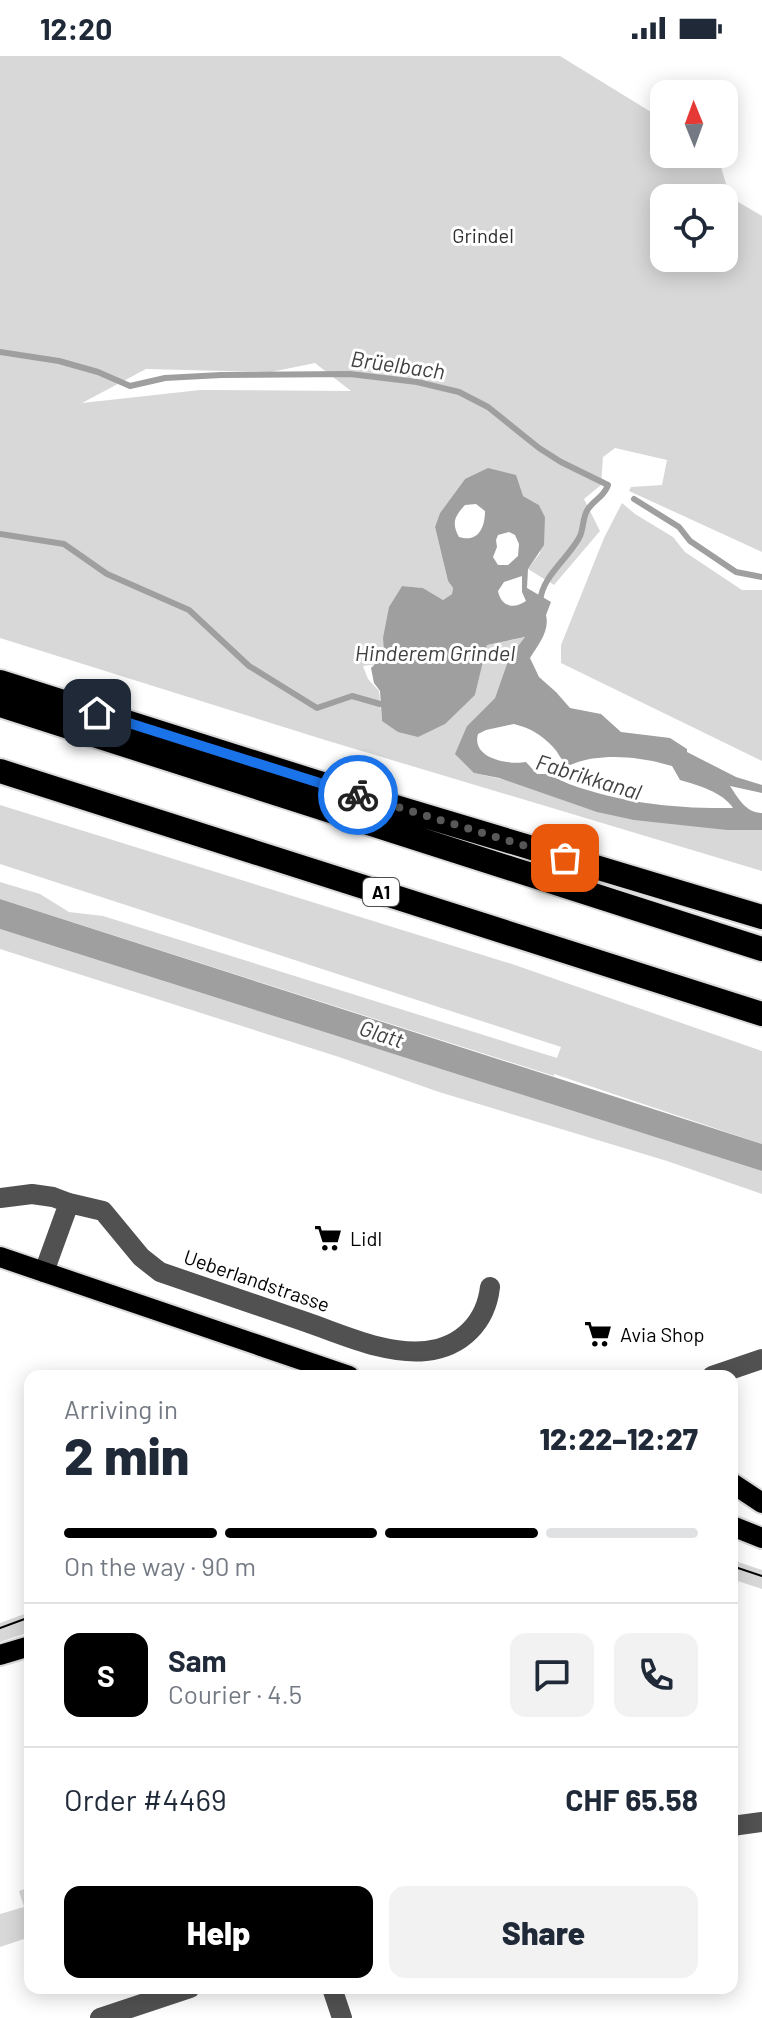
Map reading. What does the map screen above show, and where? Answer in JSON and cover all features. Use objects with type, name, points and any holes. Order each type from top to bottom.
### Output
[{"type":"highway","points":[[0,682],[378,802],[762,917]]},
{"type":"highway","points":[[0,705],[762,949]]},
{"type":"highway","name":"A1","points":[[0,771],[762,1014]]},
{"type":"main road","points":[[0,1257],[331,1370]]},
{"type":"main road","points":[[255,1345],[295,1370]]},
{"type":"main road","points":[[738,1487],[762,1503]]},
{"type":"main road","points":[[738,1528],[762,1538]]},
{"type":"main road","points":[[0,1655],[24,1648]]},
{"type":"street","name":"Ueberlandstrasse","points":[[0,1198],[32,1194],[103,1211],[141,1257],[160,1272],[373,1345],[427,1351],[454,1343],[471,1332],[480,1319],[490,1287]]},
{"type":"street","points":[[44,1272],[69,1203]]},
{"type":"street","points":[[730,1370],[762,1359]]},
{"type":"street","points":[[738,1825],[762,1822]]},
{"type":"street","points":[[100,2018],[172,1994]]},
{"type":"street","points":[[334,1994],[342,2018]]},
{"type":"green space","name":"Grindel","points":[[0,56],[560,56],[650,111],[650,168],[721,168],[726,184],[650,184],[650,272],[738,272],[738,202],[762,216],[762,552],[629,491],[631,487],[662,485],[667,460],[615,448],[603,457],[601,485],[584,499],[600,531],[554,585],[528,569],[540,553],[545,517],[539,505],[523,496],[465,479],[440,513],[435,527],[448,581],[453,588],[452,594],[443,600],[423,588],[402,586],[389,615],[385,663],[363,666],[368,679],[379,691],[382,721],[475,695],[487,645],[526,637],[509,658],[495,698],[467,726],[474,773],[727,830],[762,830],[762,871],[325,740],[0,638]],"holes":[[[315,363],[351,391],[200,390],[82,403],[146,369],[271,372]]]},
{"type":"green space","points":[[622,503],[673,537],[685,552],[742,590],[762,590],[762,761],[561,663],[561,645],[604,538]]},
{"type":"green space","points":[[0,805],[512,964],[762,1051],[762,1144],[554,1074],[0,899],[0,882],[40,894],[69,912],[103,916],[557,1058],[561,1047],[0,864]]},
{"type":"green space","points":[[0,929],[762,1171],[762,1194],[0,949]]},
{"type":"green space","points":[[738,1562],[762,1570],[762,1589],[738,1581]]},
{"type":"green space","points":[[24,1614],[24,1634],[0,1642],[0,1623]]},
{"type":"green space","points":[[24,1889],[24,1907],[19,1891]]},
{"type":"green space","points":[[24,1907],[24,1939],[0,1947],[0,1914]]},
{"type":"water","name":"Hinderem Grindel","points":[[488,468],[516,475],[523,496],[539,505],[545,517],[544,545],[528,569],[527,588],[551,602],[545,632],[530,658],[539,677],[570,708],[601,714],[621,732],[670,738],[687,752],[736,777],[762,785],[762,793],[730,786],[747,808],[762,813],[762,830],[727,830],[634,820],[597,812],[499,778],[474,773],[455,754],[467,726],[495,698],[509,658],[525,637],[487,645],[475,695],[445,724],[418,737],[398,732],[382,721],[380,691],[374,683],[371,668],[376,663],[385,662],[383,638],[389,607],[402,586],[423,588],[443,600],[452,594],[453,588],[448,581],[435,527],[440,513],[465,479]],"holes":[[[476,504],[485,511],[482,528],[471,538],[459,537],[455,528],[457,516],[465,505]],[[509,532],[515,535],[519,544],[518,556],[508,565],[498,565],[493,557],[498,535]],[[522,576],[522,592],[526,601],[512,606],[505,603],[498,591],[504,582]],[[514,724],[535,732],[570,765],[595,758],[621,757],[672,766],[680,780],[716,793],[733,808],[650,804],[589,791],[560,780],[559,774],[537,774],[526,762],[501,761],[486,755],[477,743],[478,734]]]},
{"type":"water","name":"Glatt","points":[[0,899],[762,1144],[762,1171],[0,929]]},
{"type":"waterway","name":"Brüelbach","points":[[0,352],[59,361],[98,372],[130,386],[165,378],[350,374],[417,382],[459,392],[488,407],[561,462],[608,485],[586,512],[579,538],[545,584],[540,602]]},
{"type":"waterway","points":[[634,499],[679,527],[690,541],[736,572],[762,577]]},
{"type":"waterway","points":[[0,534],[64,544],[107,574],[189,610],[249,666],[317,708],[352,696],[380,704]]},
{"type":"tram line","points":[[738,1568],[762,1576]]},
{"type":"tram line","points":[[0,1628],[24,1619]]},
{"type":"way so far","points":[[358,795],[565,858]]},
{"type":"place","name":"Lidl","points":[[328,1238]]},
{"type":"place","name":"Avia Shop","points":[[598,1334]]},
{"type":"route","points":[[97,713],[358,795]]},
{"type":"water label","name":"Fabrikkanal","points":[[589,776]]}]
